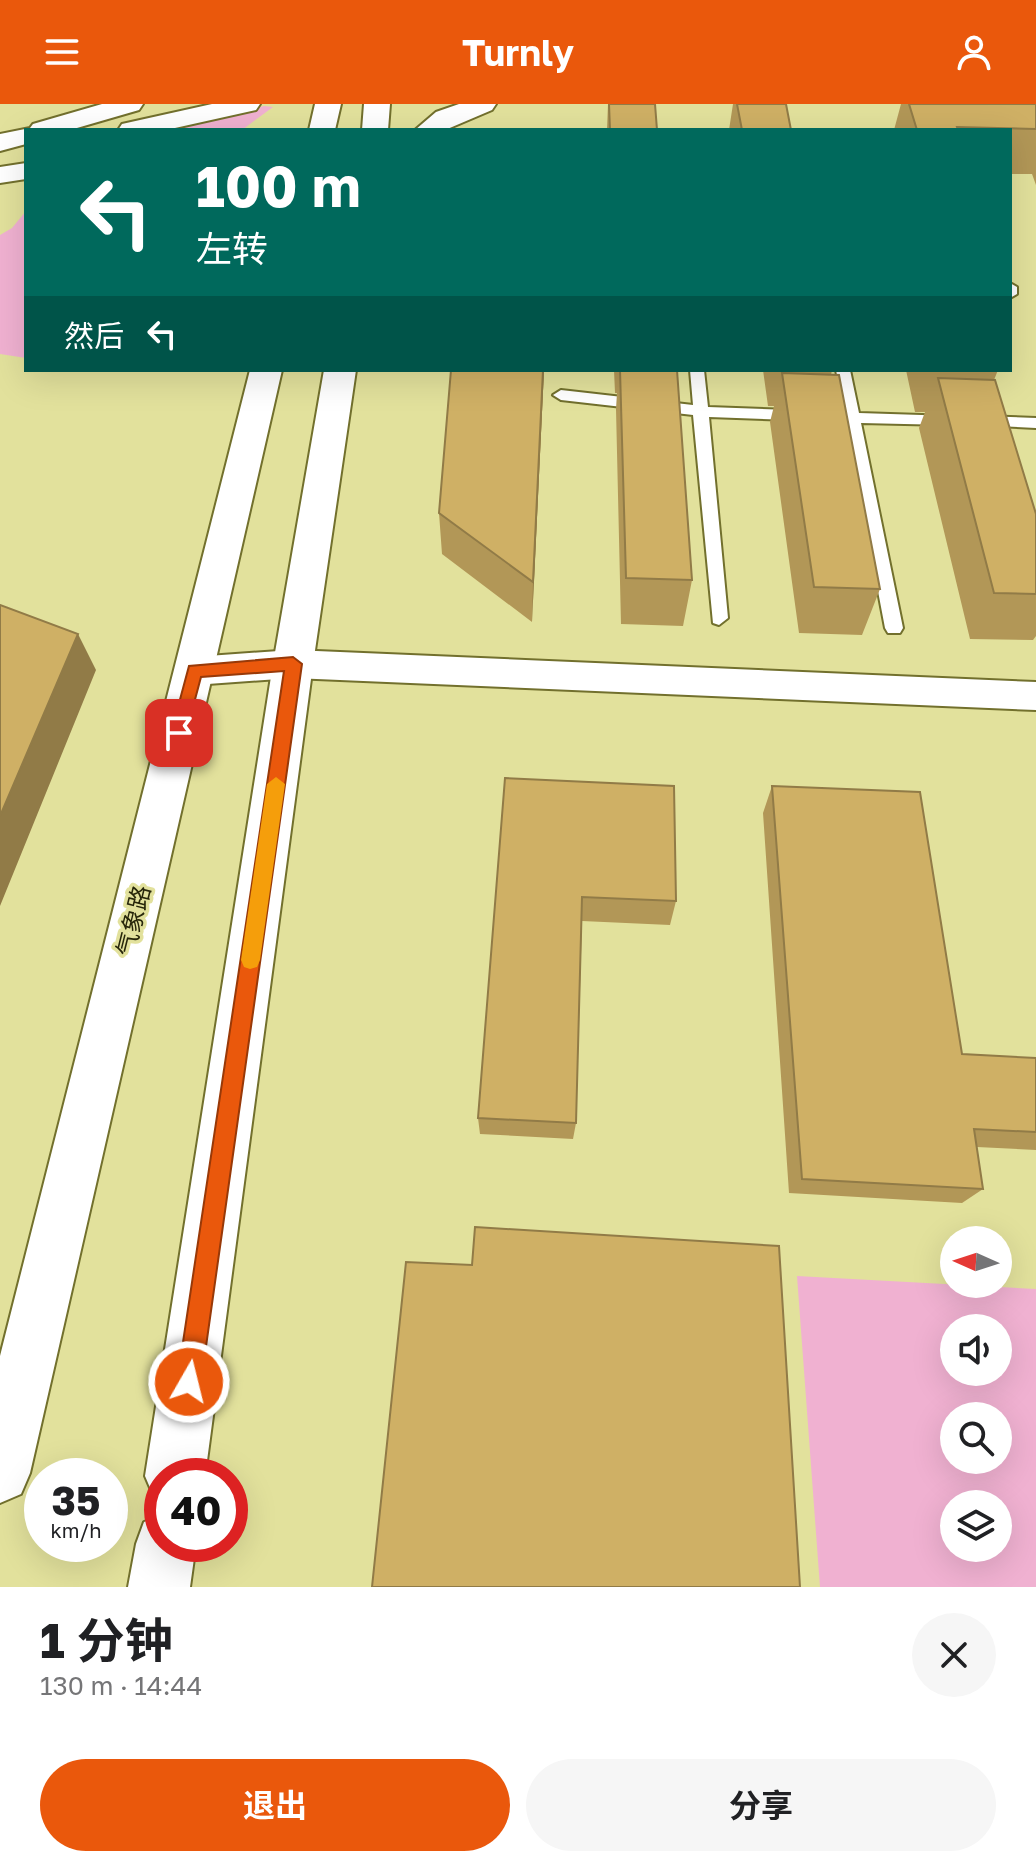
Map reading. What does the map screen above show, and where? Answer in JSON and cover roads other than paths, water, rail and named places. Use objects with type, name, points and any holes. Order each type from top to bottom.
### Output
[{"type":"street","points":[[49,128],[130,104]]},
{"type":"street","points":[[140,128],[247,104]]},
{"type":"street","points":[[322,128],[328,104]]},
{"type":"street","points":[[375,128],[377,104]]},
{"type":"street","points":[[431,128],[445,118],[483,104]]},
{"type":"street","points":[[0,143],[24,136]]},
{"type":"street","points":[[0,166],[24,159]]},
{"type":"street","points":[[0,175],[24,171]]},
{"type":"street","name":"气象路","points":[[0,1473],[266,372]]},
{"type":"street","points":[[178,1458],[293,664],[340,372]]},
{"type":"street","points":[[194,671],[293,664],[1036,696]]},
{"type":"street","points":[[159,1587],[163,1562]]},
{"type":"lane","points":[[697,372],[719,618]]},
{"type":"lane","points":[[843,372],[894,628]]},
{"type":"lane","points":[[561,395],[699,410],[852,417],[996,416],[1036,423]]}]
